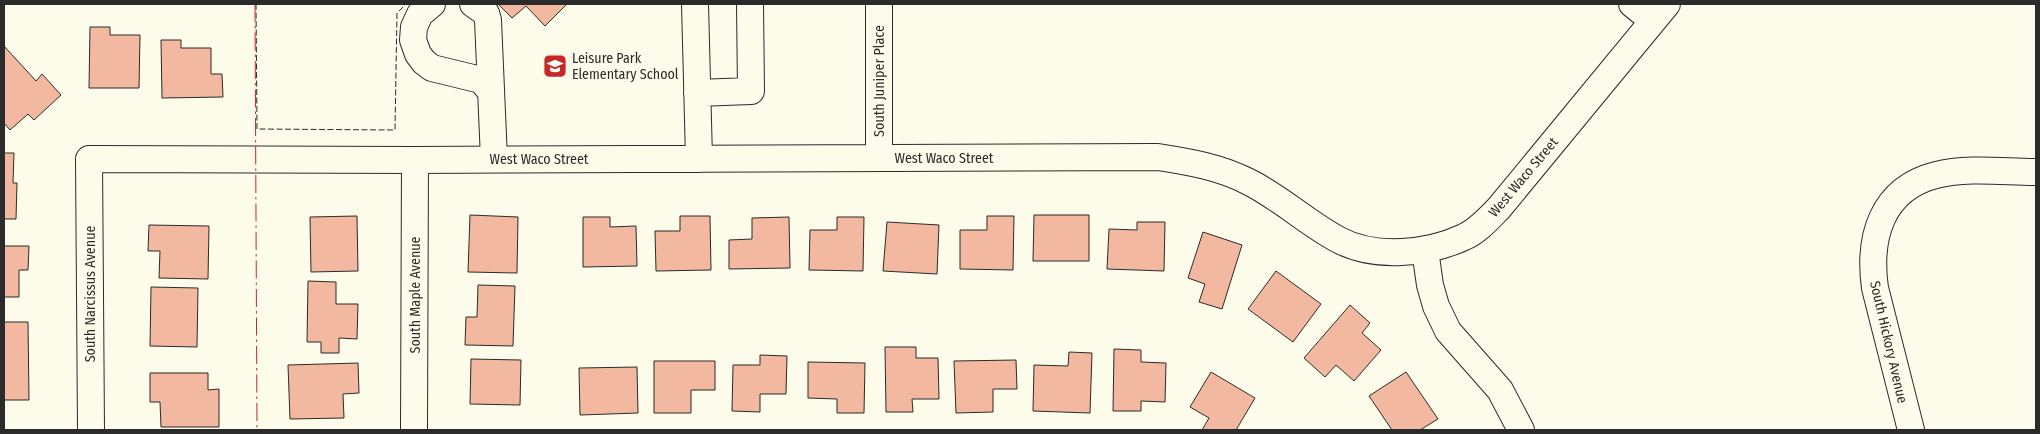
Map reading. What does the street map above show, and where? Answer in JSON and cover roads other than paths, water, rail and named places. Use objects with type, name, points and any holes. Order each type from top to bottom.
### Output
[{"type":"street","points":[[432,4],[420,14],[414,27],[413,40],[418,54],[432,68],[481,80],[491,92]]},
{"type":"street","points":[[473,4],[486,13],[488,20],[494,160]]},
{"type":"street","points":[[695,4],[699,159]]},
{"type":"street","points":[[697,93],[751,91],[750,4]]},
{"type":"street","name":"South Juniper Place","points":[[879,4],[879,158]]},
{"type":"street","points":[[1632,4],[1660,12]]},
{"type":"street","name":"West Waco Street","points":[[89,159],[494,160],[1158,157],[1204,164],[1250,182],[1340,241],[1361,248],[1385,251],[1425,250],[1465,237],[1499,208],[1660,12]]},
{"type":"street","name":"South Narcissus Avenue","points":[[89,159],[91,430]]},
{"type":"street","name":"South Maple Avenue","points":[[414,430],[415,160]]},
{"type":"street","name":"South Hickory Avenue","points":[[1910,430],[1875,288],[1872,267],[1872,254],[1880,224],[1886,211],[1906,189],[1920,181],[1937,175],[1958,172],[2036,172]]},
{"type":"street","points":[[1425,250],[1430,285],[1436,306],[1448,331],[1500,390],[1521,430]]},
{"type":"place","name":"Leisure Park Elementary School","points":[[555,66]]}]
